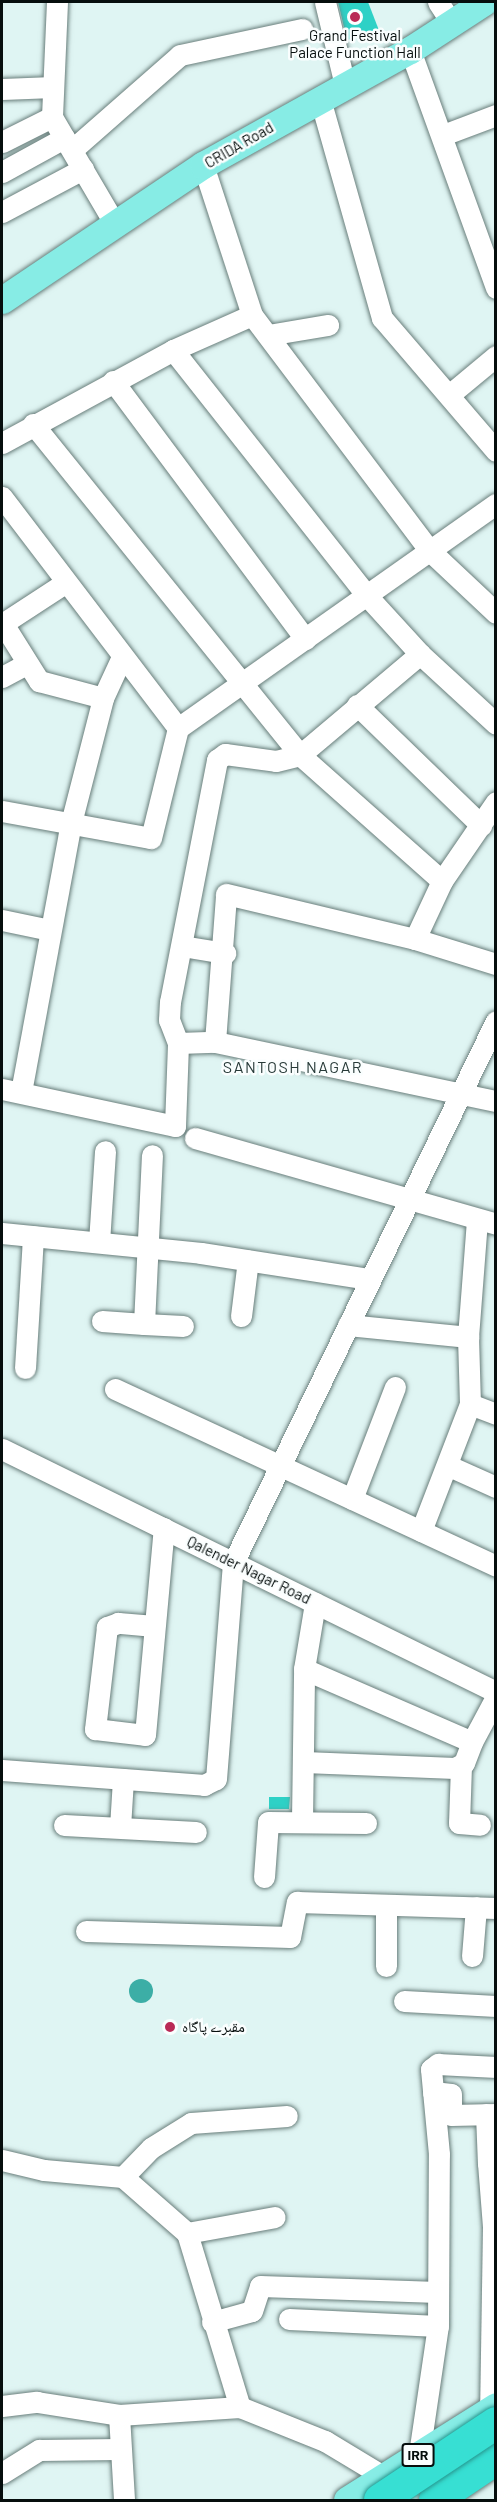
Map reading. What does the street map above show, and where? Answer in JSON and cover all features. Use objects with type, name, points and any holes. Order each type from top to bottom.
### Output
[{"type":"highway","points":[[382,2488],[494,2413]]},
{"type":"highway","points":[[435,2500],[495,2459]]},
{"type":"main road","name":"CRIDA Road","points":[[2,300],[116,226],[203,165],[410,50],[444,12],[484,2]]},
{"type":"main road","name":"IRR","points":[[348,2500],[382,2488],[419,2454],[494,2413]]},
{"type":"street","points":[[57,2],[52,117],[116,226]]},
{"type":"street","points":[[325,2],[345,85]]},
{"type":"street","points":[[2,172],[69,144],[180,55],[302,29]]},
{"type":"street","points":[[410,50],[443,135],[495,288]]},
{"type":"street","points":[[2,89],[52,87]]},
{"type":"street","points":[[321,99],[382,318],[495,451]]},
{"type":"street","points":[[443,135],[495,115]]},
{"type":"street","points":[[2,142],[52,117]]},
{"type":"street","points":[[203,165],[252,315],[429,549],[495,614]]},
{"type":"street","points":[[2,212],[82,169]]},
{"type":"street","points":[[2,443],[33,424],[173,350],[252,315]]},
{"type":"street","points":[[268,335],[328,325]]},
{"type":"street","points":[[173,350],[368,597],[420,654],[495,724]]},
{"type":"street","points":[[448,395],[495,356]]},
{"type":"street","points":[[113,381],[305,639]]},
{"type":"street","points":[[33,424],[300,755],[442,881]]},
{"type":"street","points":[[2,497],[121,659],[178,728]]},
{"type":"street","points":[[2,811],[151,837],[178,728],[368,597],[429,549],[495,504]]},
{"type":"street","points":[[65,583],[2,623],[26,664],[45,684],[103,698]]},
{"type":"street","points":[[121,659],[103,698],[71,823],[50,930],[11,1091],[175,1126],[178,1043],[169,1020],[197,846],[217,760],[225,754],[276,761],[300,755],[420,654]]},
{"type":"street","points":[[2,677],[26,664]]},
{"type":"street","points":[[357,705],[482,825]]},
{"type":"street","points":[[415,939],[442,881],[482,825],[495,802]]},
{"type":"street","points":[[215,1042],[225,952],[226,894],[415,939],[495,964]]},
{"type":"street","points":[[2,920],[50,930]]},
{"type":"street","points":[[182,946],[225,952]]},
{"type":"street","points":[[2,1770],[204,1785],[216,1779],[233,1563],[283,1465],[368,1279],[495,1022]]},
{"type":"street","points":[[178,1043],[215,1042],[495,1101]]},
{"type":"street","points":[[195,1138],[486,1222],[468,1338],[470,1404],[449,1466],[421,1531]]},
{"type":"street","points":[[99,1242],[105,1150]]},
{"type":"street","points":[[144,1324],[150,1248],[152,1155]]},
{"type":"street","points":[[2,1233],[248,1260],[368,1279]]},
{"type":"street","points":[[25,1368],[33,1236]]},
{"type":"street","points":[[242,1316],[248,1260]]},
{"type":"street","points":[[102,1321],[183,1326]]},
{"type":"street","points":[[348,1325],[468,1338]]},
{"type":"street","points":[[352,1499],[395,1387]]},
{"type":"street","points":[[115,1389],[283,1465],[495,1566]]},
{"type":"street","points":[[470,1404],[495,1414]]},
{"type":"street","name":"Qalender Nagar Road","points":[[2,1449],[495,1692]]},
{"type":"street","points":[[449,1466],[495,1487]]},
{"type":"street","points":[[154,1626],[118,1623],[106,1627],[95,1730],[145,1735],[165,1528]]},
{"type":"street","points":[[302,1820],[304,1669],[315,1603]]},
{"type":"street","points":[[304,1669],[472,1742]]},
{"type":"street","points":[[480,1825],[459,1823],[461,1766],[495,1697]]},
{"type":"street","points":[[304,1762],[461,1766]]},
{"type":"street","points":[[120,1827],[123,1779]]},
{"type":"street","points":[[264,1877],[267,1825],[302,1820],[366,1823]]},
{"type":"street","points":[[64,1825],[196,1832]]},
{"type":"street","points":[[86,1931],[290,1937],[297,1902],[486,1907],[472,1956]]},
{"type":"street","points":[[386,1905],[386,1966]]},
{"type":"street","points":[[404,2001],[495,2006]]},
{"type":"street","points":[[419,2454],[438,2326],[439,2154],[433,2092],[435,2064],[495,2067]]},
{"type":"street","points":[[433,2092],[451,2094],[451,2115],[491,2114],[494,2413]]},
{"type":"street","points":[[123,2176],[151,2148],[191,2123],[287,2116]]},
{"type":"street","points":[[2,2160],[44,2170],[123,2176],[186,2233],[240,2407]]},
{"type":"street","points":[[186,2233],[275,2217]]},
{"type":"street","points":[[212,2322],[252,2311],[260,2286],[438,2292]]},
{"type":"street","points":[[289,2319],[438,2326]]},
{"type":"street","points":[[2,2406],[38,2402],[119,2415],[240,2407],[325,2441],[397,2500]]},
{"type":"street","points":[[119,2415],[119,2449],[124,2500]]},
{"type":"street","points":[[2,2473],[39,2450],[119,2449]]},
{"type":"water","points":[[141,1979],[149,1983],[153,1991],[149,1999],[141,2003],[133,1999],[129,1991],[133,1983]]},
{"type":"building","name":"Grand Festival Palace Function Hall","points":[[338,2],[368,2],[380,33],[347,40]]},
{"type":"building","points":[[269,1797],[290,1797],[289,1809],[269,1809]]},
{"type":"place","name":"Grand Festival Palace Function Hall","points":[[355,17]]},
{"type":"place","name":"مقبرے پاگاہ","points":[[170,2027]]},
{"type":"district","name":"SANTOSH NAGAR","points":[[293,1067]]}]
